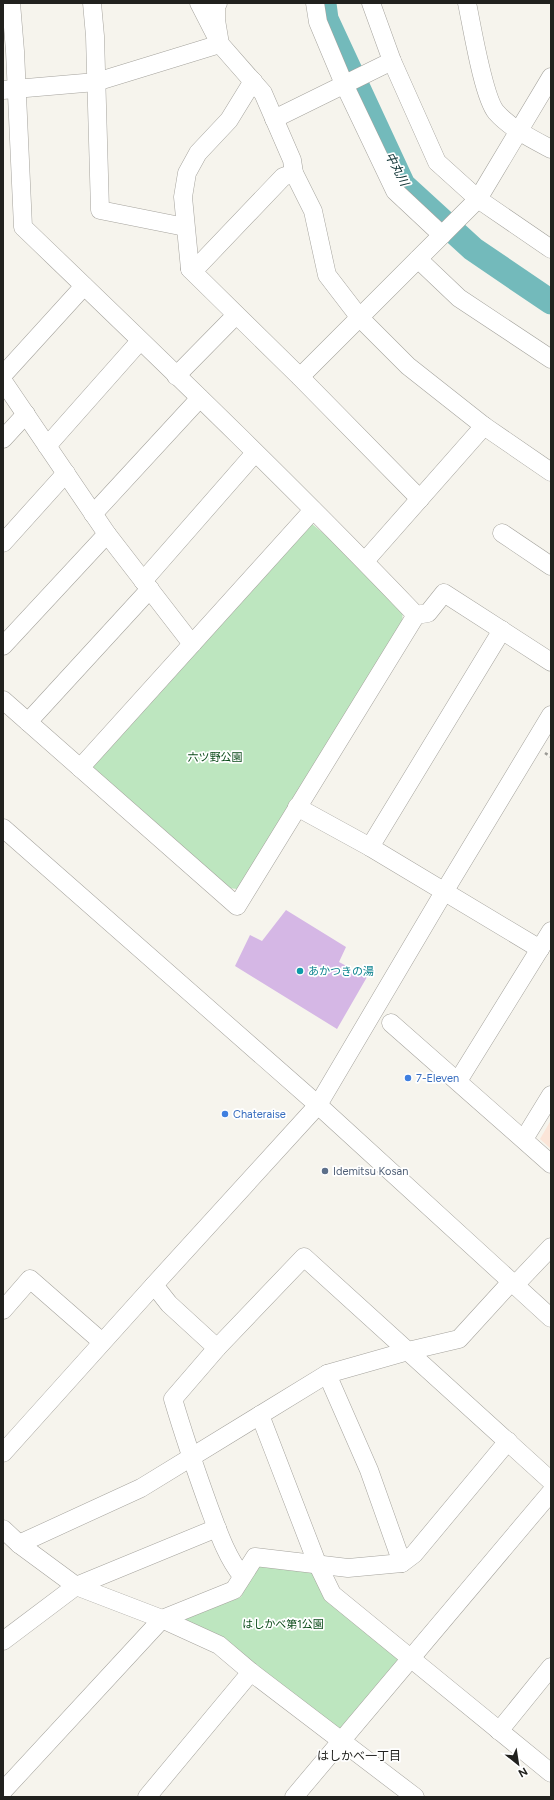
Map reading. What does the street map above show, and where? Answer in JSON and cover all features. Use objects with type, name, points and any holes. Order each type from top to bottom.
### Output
[{"type":"street","points":[[11,3],[10,89],[23,227],[256,453],[416,614],[428,614],[444,593],[551,662]]},
{"type":"street","points":[[92,3],[95,36],[100,210],[185,227]]},
{"type":"street","points":[[199,3],[220,44],[263,93],[292,160],[294,173],[313,211],[327,275],[360,318],[408,366],[484,426],[551,472]]},
{"type":"street","points":[[218,3],[216,6],[216,20],[220,44]]},
{"type":"street","points":[[315,3],[318,22],[344,84],[395,191],[447,230]]},
{"type":"street","points":[[371,3],[392,61],[437,162],[478,199],[551,249]]},
{"type":"street","points":[[467,3],[486,91],[495,111],[518,131],[551,149]]},
{"type":"street","points":[[10,89],[96,82],[220,44]]},
{"type":"street","points":[[274,119],[392,61]]},
{"type":"street","points":[[300,377],[478,199],[551,77]]},
{"type":"street","points":[[253,81],[229,120],[198,153],[187,173],[183,196],[190,269],[300,377],[420,499]]},
{"type":"street","points":[[190,269],[200,264],[283,177],[294,173]]},
{"type":"street","points":[[418,259],[459,298],[551,359]]},
{"type":"street","points":[[3,375],[84,286]]},
{"type":"street","points":[[176,376],[236,315]]},
{"type":"street","points":[[47,446],[140,341]]},
{"type":"street","points":[[3,381],[107,534],[192,644]]},
{"type":"street","points":[[93,514],[200,398]]},
{"type":"street","points":[[3,439],[26,414]]},
{"type":"street","points":[[365,561],[484,426]]},
{"type":"street","points":[[28,722],[146,585],[256,453]]},
{"type":"street","points":[[3,543],[66,474]]},
{"type":"street","points":[[80,768],[313,510]]},
{"type":"street","points":[[502,533],[551,566]]},
{"type":"street","points":[[3,646],[107,534]]},
{"type":"street","points":[[3,700],[237,906],[416,614]]},
{"type":"street","points":[[370,847],[502,630]]},
{"type":"street","points":[[3,1453],[318,1105],[444,892],[551,716]]},
{"type":"street","points":[[297,807],[370,847],[540,949]]},
{"type":"street","points":[[3,828],[318,1105],[551,1318]]},
{"type":"street","points":[[458,1081],[551,930]]},
{"type":"street","points":[[391,1023],[551,1164]]},
{"type":"street","points":[[524,1139],[551,1095]]},
{"type":"street","points":[[20,1544],[141,1488],[327,1374],[408,1351],[459,1339],[551,1247]]},
{"type":"street","points":[[242,1576],[231,1562],[217,1528],[191,1457],[173,1399],[218,1348],[304,1257],[551,1481]]},
{"type":"street","points":[[3,1310],[30,1279],[102,1342]]},
{"type":"street","points":[[154,1285],[168,1304],[218,1348]]},
{"type":"street","points":[[327,1374],[369,1470],[402,1563]]},
{"type":"street","points":[[260,1415],[317,1563],[332,1594],[551,1773]]},
{"type":"street","points":[[3,1791],[162,1619],[234,1590],[255,1557],[304,1563],[317,1563],[348,1568],[402,1563],[414,1554],[508,1441]]},
{"type":"street","points":[[294,1797],[551,1492]]},
{"type":"street","points":[[3,1641],[76,1586],[217,1528]]},
{"type":"street","points":[[3,1529],[20,1544],[76,1586],[162,1619],[219,1645],[251,1672],[415,1797]]},
{"type":"street","points":[[499,1731],[551,1667]]},
{"type":"street","points":[[147,1797],[251,1672]]},
{"type":"shaded area","points":[[551,1120],[551,1149],[540,1139]]},
{"type":"green space","name":"六ツ野公園","points":[[311,523],[359,563],[403,608],[402,625],[237,889],[229,888],[89,765]]},
{"type":"green space","name":"はしかべ第1公園","points":[[257,1562],[312,1570],[397,1657],[397,1664],[343,1727],[337,1729],[214,1633],[185,1621],[187,1617],[241,1597]]},
{"type":"building","name":"あかつきの湯","points":[[286,910],[346,947],[339,962],[367,977],[337,1029],[235,966],[250,935],[262,941]]},
{"type":"waterway","name":"中丸川","points":[[324,4],[326,19],[403,185],[473,249],[551,302]]},
{"type":"place","name":"あかつきの湯","points":[[300,971]]},
{"type":"place","name":"7-Eleven","points":[[408,1078]]},
{"type":"place","name":"Chateraise","points":[[225,1114]]},
{"type":"place","name":"Idemitsu Kosan","points":[[325,1171]]},
{"type":"district","name":"はしかべ一丁目","points":[[359,1756]]}]
